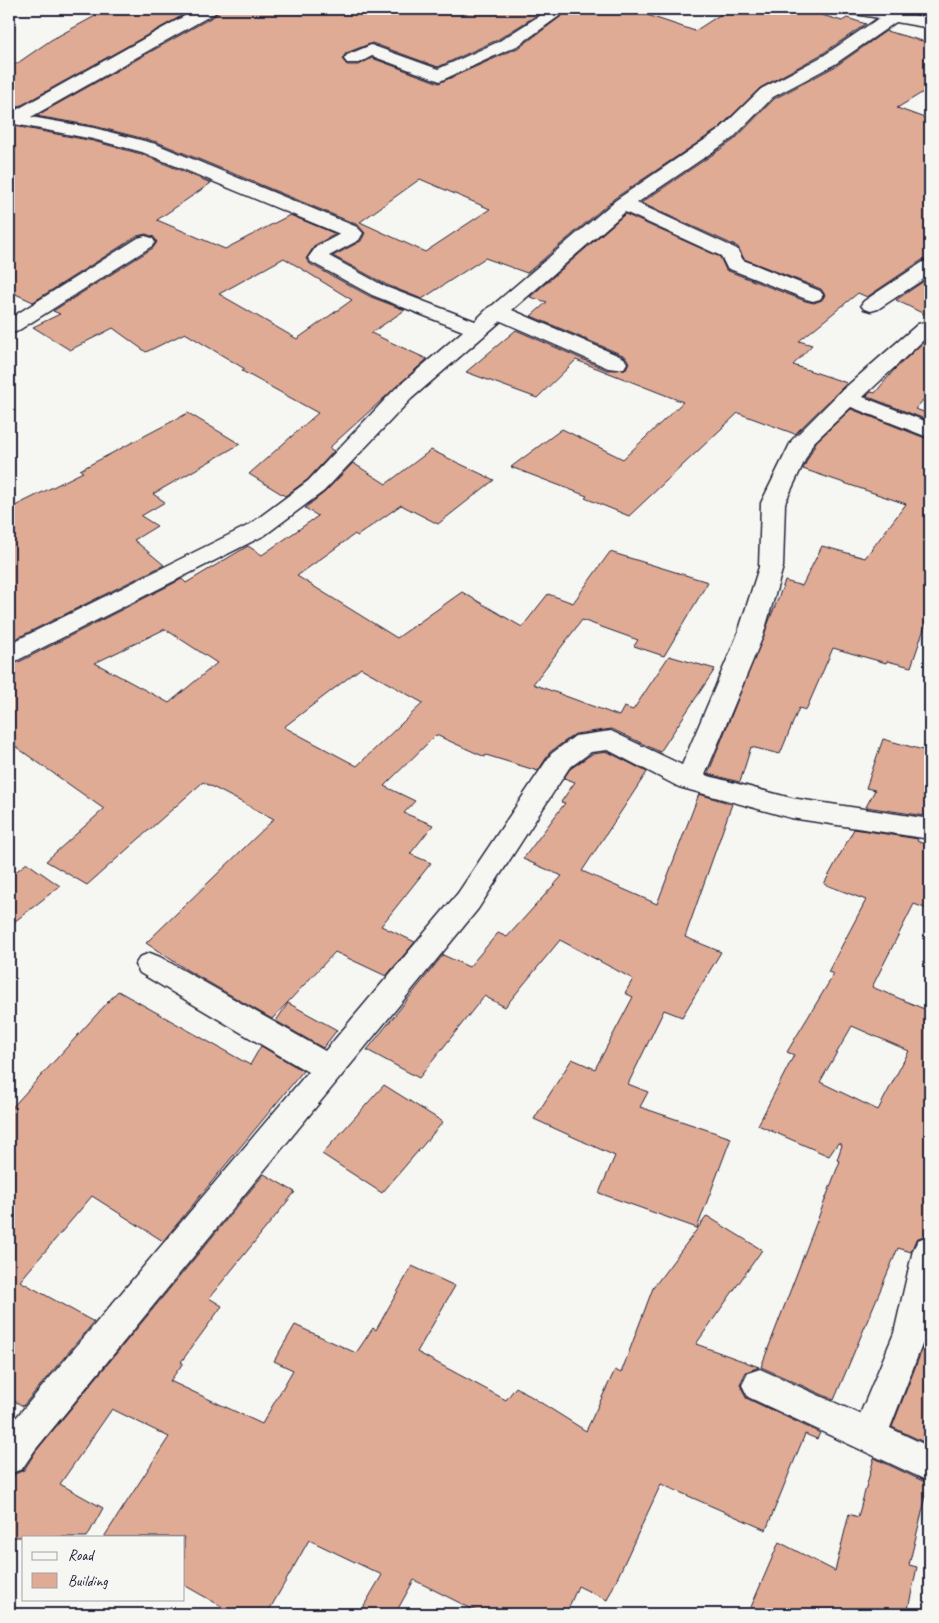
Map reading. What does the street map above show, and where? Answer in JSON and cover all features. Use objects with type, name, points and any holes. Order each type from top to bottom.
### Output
[{"type":"street","points":[[209,9],[14,119],[94,134],[148,148],[353,233],[352,236],[323,251],[318,258],[379,291],[478,330]]},
{"type":"street","points":[[353,59],[372,50],[440,76],[453,65],[495,51],[535,29],[561,9]]},
{"type":"street","points":[[854,9],[922,21],[930,9]]},
{"type":"street","points":[[9,654],[257,530],[316,486],[403,394],[623,204],[726,134],[767,93],[829,60],[892,17]]},
{"type":"street","points":[[623,204],[730,253],[734,264],[813,295]]},
{"type":"street","points":[[9,328],[145,242]]},
{"type":"street","points":[[871,305],[930,266]]},
{"type":"street","points":[[496,312],[616,363]]},
{"type":"street","points":[[689,780],[752,628],[771,567],[773,503],[803,440],[925,328]]},
{"type":"street","points":[[847,398],[930,431]]},
{"type":"street","points":[[13,1441],[329,1069],[468,901],[560,761],[584,743],[611,740],[689,780],[791,808],[930,829]]},
{"type":"street","points":[[150,965],[329,1069]]},
{"type":"street","points":[[869,1436],[911,1333],[930,1250]]},
{"type":"street","points":[[760,1385],[930,1465]]},
{"type":"building","points":[[108,9],[194,9],[9,112],[9,69],[51,40]]},
{"type":"building","points":[[219,9],[547,9],[497,40],[438,67],[372,43],[346,53],[342,59],[347,65],[359,65],[372,58],[439,83],[520,47],[571,9],[629,9],[695,31],[729,9],[802,9],[842,21],[847,18],[866,24],[822,54],[760,88],[718,129],[615,198],[527,273],[485,258],[422,299],[387,285],[333,256],[361,241],[365,233],[358,225],[157,142],[94,126],[36,116],[216,15]],"holes":[[[420,179],[490,209],[425,252],[360,222]]]},
{"type":"building","points":[[886,31],[930,43],[930,88],[897,108],[930,120],[930,258],[922,260],[867,297],[858,293],[799,341],[812,345],[793,365],[847,383],[795,434],[738,413],[629,516],[585,498],[587,496],[511,467],[562,429],[623,459],[683,402],[576,360],[537,398],[466,372],[516,330],[607,370],[626,369],[629,362],[625,356],[531,316],[547,302],[530,297],[625,214],[720,257],[726,270],[805,301],[814,303],[822,300],[825,295],[821,289],[744,259],[738,247],[641,203],[734,140],[774,99],[836,66]]},
{"type":"building","points":[[9,125],[93,141],[141,154],[211,183],[157,220],[225,249],[290,215],[336,234],[315,245],[306,259],[310,264],[371,297],[405,310],[371,333],[427,359],[329,448],[334,451],[307,480],[285,496],[249,474],[318,413],[242,371],[245,369],[185,333],[146,352],[113,328],[70,350],[33,327],[60,314],[53,311],[153,248],[157,242],[154,237],[146,234],[137,236],[33,302],[9,291]],"holes":[[[284,258],[352,300],[297,339],[219,294]]]},
{"type":"building","points":[[930,277],[930,317],[896,300]]},
{"type":"building","points":[[930,336],[930,393],[915,409],[930,414],[930,421],[866,396],[871,392],[875,393],[894,370]]},
{"type":"building","points":[[851,409],[930,440],[930,611],[911,667],[887,661],[886,663],[833,648],[806,710],[799,708],[780,754],[751,747],[740,782],[708,774],[785,581],[802,586],[822,546],[865,558],[906,504],[803,469],[816,442]]},
{"type":"building","points":[[188,413],[240,444],[153,494],[165,502],[141,516],[157,526],[134,540],[164,565],[9,642],[9,509],[83,472],[80,470]]},
{"type":"building","points":[[431,450],[494,480],[438,524],[401,505],[357,536],[355,534],[297,576],[397,638],[462,592],[522,627],[548,594],[573,603],[610,552],[708,582],[664,656],[634,646],[638,640],[582,620],[533,684],[619,716],[624,707],[633,710],[669,656],[715,669],[660,752],[612,729],[575,734],[550,752],[538,771],[486,755],[485,757],[436,735],[384,786],[415,801],[404,813],[433,825],[410,854],[431,863],[381,926],[415,942],[386,976],[335,952],[272,1019],[187,970],[146,943],[274,819],[203,782],[87,885],[46,861],[104,809],[9,742],[9,665],[19,662],[182,579],[186,583],[248,546],[262,555],[318,516],[305,508],[325,492],[353,463],[386,484]],"holes":[[[165,629],[217,663],[169,703],[95,663]],[[361,668],[423,703],[357,766],[284,727]]]},
{"type":"building","points":[[883,739],[930,752],[930,800],[925,816],[866,807],[875,790],[866,788]]},
{"type":"building","points":[[608,752],[647,772],[582,871],[657,904],[699,794],[732,804],[685,937],[721,952],[682,1017],[664,1010],[628,1084],[648,1092],[640,1107],[731,1138],[697,1228],[599,1193],[615,1156],[534,1119],[572,1059],[595,1069],[633,997],[625,993],[633,979],[560,940],[505,1007],[484,996],[419,1078],[367,1050],[443,955],[469,967],[498,933],[507,937],[562,876],[523,859],[565,803],[561,802],[575,782],[564,778],[570,769],[592,754]]},
{"type":"building","points":[[854,829],[918,839],[917,841],[930,846],[930,910],[914,904],[872,987],[929,1011],[930,1009],[930,1233],[916,1239],[911,1252],[898,1248],[834,1400],[761,1367],[840,1161],[837,1160],[842,1145],[838,1143],[829,1156],[758,1125],[794,1055],[787,1052],[834,974],[828,972],[866,900],[824,884]],"holes":[[[852,1026],[909,1051],[878,1110],[820,1082]]]},
{"type":"building","points":[[27,863],[60,886],[9,926],[9,877]]},
{"type":"building","points":[[118,991],[250,1065],[261,1046],[303,1071],[163,1241],[92,1196],[20,1281],[94,1322],[23,1406],[9,1398],[9,1111]]},
{"type":"building","points":[[288,1003],[337,1030],[323,1048],[276,1021]]},
{"type":"building","points":[[384,1085],[443,1122],[382,1193],[322,1154]]},
{"type":"building","points":[[264,1174],[295,1192],[209,1298],[222,1306],[181,1362],[183,1363],[170,1381],[262,1424],[293,1370],[274,1361],[295,1325],[356,1353],[373,1328],[376,1330],[412,1266],[455,1286],[417,1352],[506,1400],[516,1387],[586,1431],[615,1370],[621,1373],[653,1288],[707,1216],[762,1250],[696,1344],[759,1367],[746,1372],[740,1384],[746,1398],[820,1433],[817,1439],[805,1434],[766,1530],[661,1484],[607,1600],[578,1586],[566,1614],[482,1614],[414,1580],[395,1614],[359,1614],[382,1575],[309,1540],[267,1614],[235,1614],[185,1586],[185,1536],[105,1536],[169,1437],[112,1409],[60,1484],[103,1508],[88,1536],[9,1537],[9,1482],[15,1474],[24,1470],[36,1451]]},
{"type":"building","points":[[930,1329],[930,1445],[892,1427]]},
{"type":"building","points":[[874,1458],[929,1484],[909,1565],[917,1567],[907,1614],[748,1614],[779,1542],[835,1571],[849,1514],[858,1517]]}]
